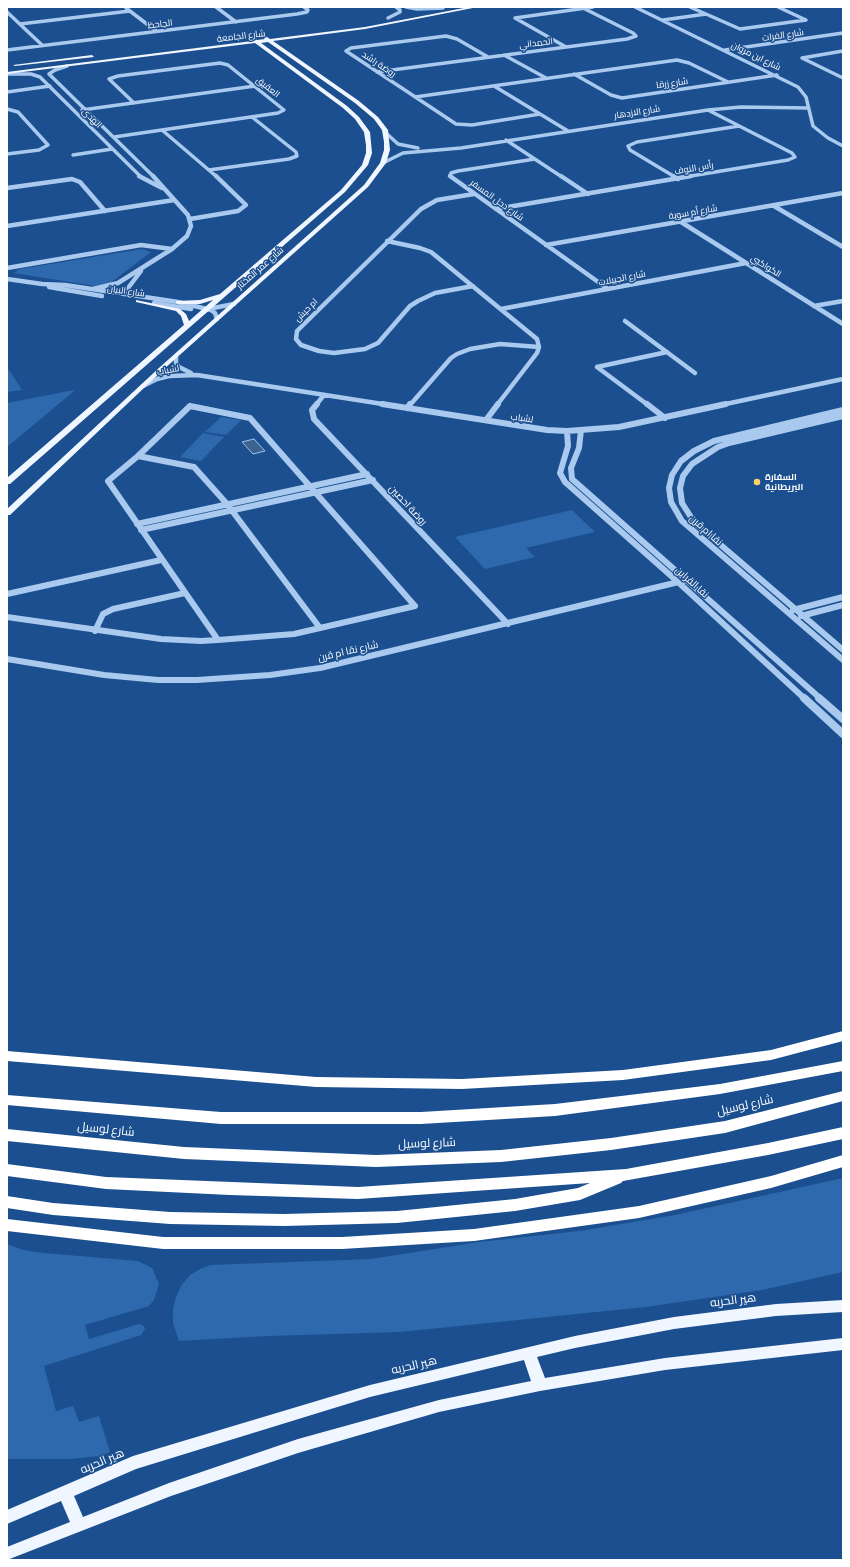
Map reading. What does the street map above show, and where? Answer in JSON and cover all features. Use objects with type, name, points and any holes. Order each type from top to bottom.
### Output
[{"type":"highway","points":[[7,1056],[316,1082],[462,1084],[623,1074],[771,1055],[843,1036]]},
{"type":"highway","points":[[7,1100],[221,1118],[421,1118],[555,1110],[720,1089],[843,1066]]},
{"type":"highway","name":"شارع لوسيل","points":[[7,1135],[192,1153],[376,1161],[501,1156],[611,1144],[724,1127],[843,1096]]},
{"type":"highway","points":[[7,1170],[106,1183],[358,1193],[626,1175],[768,1149],[843,1133]]},
{"type":"highway","points":[[7,1225],[163,1243],[342,1243],[474,1235],[639,1212],[771,1182],[843,1161]]},
{"type":"highway","points":[[7,1202],[53,1209],[170,1218],[284,1220],[397,1217],[515,1205],[580,1194],[626,1175]]},
{"type":"main road","name":"شارع الجامعة","points":[[278,33],[376,20],[445,7]]},
{"type":"main road","name":"شارع الجامعة","points":[[242,37],[306,36],[388,24],[476,7]]},
{"type":"main road","points":[[267,37],[365,24],[376,20]]},
{"type":"main road","name":"شارع عمر المختار","points":[[7,482],[343,191],[357,176],[364,165],[369,153],[369,145],[367,132],[357,118],[345,106],[250,36]]},
{"type":"main road","points":[[284,51],[284,46],[286,43],[306,36]]},
{"type":"main road","name":"شارع الجامعة","points":[[7,74],[257,42],[267,37]]},
{"type":"main road","points":[[267,37],[284,51],[369,111],[382,125],[386,133]]},
{"type":"main road","points":[[160,54],[238,40],[235,38]]},
{"type":"main road","points":[[216,47],[246,47],[259,49],[273,54]]},
{"type":"main road","points":[[7,66],[95,55]]},
{"type":"main road","name":"شارع عمر المختار","points":[[7,513],[26,493],[143,386],[366,186],[383,163],[387,150],[386,133]]},
{"type":"main road","points":[[178,302],[203,301],[216,298],[226,292]]},
{"type":"main road","points":[[138,300],[178,310],[184,315],[188,326]]},
{"type":"main road","name":"هير الحربه","points":[[7,1517],[133,1463],[370,1391],[575,1342],[705,1318],[776,1310],[843,1306]]},
{"type":"main road","points":[[7,1554],[169,1490],[346,1431],[439,1406],[540,1385],[665,1364],[843,1344]]},
{"type":"main road","points":[[528,1353],[540,1385]]},
{"type":"main road","points":[[65,1492],[79,1526]]},
{"type":"street","points":[[125,7],[156,31]]},
{"type":"street","points":[[216,7],[236,22]]},
{"type":"street","name":"الجاحظ","points":[[7,50],[304,13],[308,10],[304,7]]},
{"type":"street","points":[[388,18],[400,12],[400,10],[396,7]]},
{"type":"street","points":[[406,7],[417,9],[445,7]]},
{"type":"street","points":[[566,47],[515,18],[592,7]]},
{"type":"street","name":"شارع ابن مروان","points":[[635,7],[791,82],[802,90],[806,97],[813,126],[828,138],[843,146]]},
{"type":"street","points":[[690,7],[734,28],[743,29],[806,20],[778,7]]},
{"type":"street","name":"الحمداني","points":[[377,72],[566,47],[636,36],[633,33],[583,8]]},
{"type":"street","points":[[20,24],[130,11]]},
{"type":"street","points":[[7,12],[42,45]]},
{"type":"street","points":[[663,20],[706,14]]},
{"type":"street","name":"شارع الفرات","points":[[725,50],[843,34]]},
{"type":"street","name":"روضة راشد","points":[[488,57],[457,38],[446,36],[351,48],[346,51],[452,122],[461,125],[540,114]]},
{"type":"street","points":[[843,51],[802,58],[843,78]]},
{"type":"street","points":[[504,55],[546,78]]},
{"type":"street","points":[[415,97],[677,60],[690,63],[728,82]]},
{"type":"street","name":"العقيق","points":[[114,137],[278,113],[284,110],[228,65],[220,63],[118,76],[109,80],[134,103]]},
{"type":"street","name":"الهدى","points":[[66,66],[49,74],[143,166],[190,218]]},
{"type":"street","name":"الهدى","points":[[7,74],[26,74],[38,76],[142,179],[162,188]]},
{"type":"street","name":"شارع زرقا","points":[[574,74],[614,96],[622,98],[777,75]]},
{"type":"street","points":[[7,92],[60,84]]},
{"type":"street","points":[[74,111],[254,86]]},
{"type":"street","points":[[494,86],[568,131]]},
{"type":"street","name":"شارع الازدهار","points":[[383,163],[403,153],[452,149],[708,110],[754,107],[808,108]]},
{"type":"street","points":[[7,109],[18,112],[48,146],[39,150],[7,154]]},
{"type":"street","name":"رأس النوف","points":[[496,209],[788,160],[795,157],[792,154],[708,110]]},
{"type":"street","points":[[209,170],[289,159],[297,156],[296,152],[252,117]]},
{"type":"street","points":[[678,179],[630,150],[628,146],[637,142],[739,126]]},
{"type":"street","points":[[93,289],[118,283],[172,249],[187,236],[191,226],[190,218],[238,211],[246,207],[246,205],[209,170],[162,130]]},
{"type":"street","name":"شارع الازدهار","points":[[386,133],[398,144],[412,148],[470,146]]},
{"type":"street","points":[[506,140],[588,194]]},
{"type":"street","points":[[73,155],[112,149]]},
{"type":"street","name":"شارع دحل المسفر","points":[[535,159],[450,173],[451,177],[474,194],[608,289]]},
{"type":"street","points":[[131,168],[143,166]]},
{"type":"street","points":[[7,188],[72,179],[80,182],[105,211]]},
{"type":"street","name":"شارع أم سوية","points":[[546,245],[843,193]]},
{"type":"street","name":"ام حيش","points":[[473,286],[435,293],[418,301],[410,306],[378,343],[365,349],[334,353],[319,351],[301,345],[296,338],[297,330],[387,241],[427,205],[437,200],[474,194]]},
{"type":"street","points":[[7,226],[174,200]]},
{"type":"street","points":[[774,206],[843,247]]},
{"type":"street","name":"الكواكبي","points":[[681,222],[843,324]]},
{"type":"street","points":[[387,241],[420,248],[431,252],[534,334],[539,343],[539,347],[534,356],[486,420]]},
{"type":"street","points":[[7,268],[142,245],[172,249]]},
{"type":"street","name":"شارع الجبيلات","points":[[501,309],[746,263]]},
{"type":"street","points":[[130,295],[128,288],[130,284],[145,266]]},
{"type":"street","name":"شارع البيان","points":[[7,279],[42,284],[63,290],[138,300],[194,310],[234,304]]},
{"type":"street","name":"شارع البيان","points":[[42,284],[59,284],[93,289],[178,302],[207,309]]},
{"type":"street","points":[[814,306],[843,300]]},
{"type":"street","points":[[207,309],[215,313],[217,319]]},
{"type":"street","points":[[625,321],[695,373]]},
{"type":"street","points":[[407,408],[456,354],[470,349],[500,344],[539,347]]},
{"type":"street","points":[[665,418],[597,367],[667,352]]},
{"type":"street","name":"لشباب","points":[[176,356],[176,363],[181,369],[197,375]]},
{"type":"street","name":"لشباب","points":[[143,386],[157,379],[169,376],[197,375],[547,430],[567,431],[610,428],[665,418],[843,379]]},
{"type":"street","name":"روضة احصين","points":[[324,395],[312,410],[314,419],[508,624]]},
{"type":"street","points":[[7,617],[95,631],[161,639],[200,641],[218,640],[294,634],[415,606],[250,418],[190,406],[138,456],[108,481],[161,560],[218,640]]},
{"type":"street","name":"نقا ام قرن","points":[[843,410],[714,441],[688,455],[678,464],[672,475],[669,488],[669,495],[675,510],[682,521],[843,660]]},
{"type":"street","name":"نقا ام قرن","points":[[843,416],[729,443],[697,459],[687,470],[681,482],[680,488],[682,503],[694,522],[843,650]]},
{"type":"street","name":"نقا القراين","points":[[581,430],[579,448],[571,468],[572,479],[843,718]]},
{"type":"street","name":"نقا القراين","points":[[567,431],[568,446],[560,473],[562,479],[678,582],[843,734]]},
{"type":"street","points":[[138,456],[194,467],[227,504],[320,628]]},
{"type":"street","points":[[137,524],[367,474]]},
{"type":"street","points":[[141,530],[373,480]]},
{"type":"street","points":[[7,594],[161,560]]},
{"type":"street","name":"شارع نقا ام قرن","points":[[7,659],[104,675],[158,680],[232,679],[270,676],[320,668],[687,580]]},
{"type":"street","points":[[95,631],[103,614],[113,609],[185,593]]},
{"type":"street","points":[[786,612],[843,597]]},
{"type":"street","points":[[793,618],[843,605]]},
{"type":"shaded area","points":[[142,249],[151,252],[109,284],[95,286],[13,273],[20,269]]},
{"type":"shaded area","points":[[7,367],[22,390],[7,392]]},
{"type":"shaded area","points":[[74,390],[73,392],[7,447],[7,403]]},
{"type":"shaded area","points":[[221,417],[241,420],[226,435],[205,432]]},
{"type":"shaded area","points":[[203,433],[224,437],[201,461],[180,457]]},
{"type":"shaded area","points":[[254,439],[265,451],[253,454],[242,442]]},
{"type":"shaded area","points":[[572,510],[595,532],[526,548],[535,557],[485,569],[455,537]]},
{"type":"shaded area","points":[[843,1178],[843,1272],[762,1290],[646,1307],[400,1332],[268,1336],[179,1341],[173,1323],[173,1309],[181,1286],[190,1275],[211,1265],[371,1259],[479,1242],[579,1231],[675,1215]]},
{"type":"shaded area","points":[[7,1244],[23,1250],[44,1253],[138,1261],[152,1268],[159,1284],[154,1300],[149,1306],[85,1325],[89,1339],[139,1324],[143,1325],[145,1329],[141,1335],[44,1366],[56,1411],[73,1406],[79,1422],[99,1416],[110,1452],[100,1456],[71,1459],[7,1459]]},
{"type":"place","name":"السفارة البريطانية","points":[[757,482]]}]
